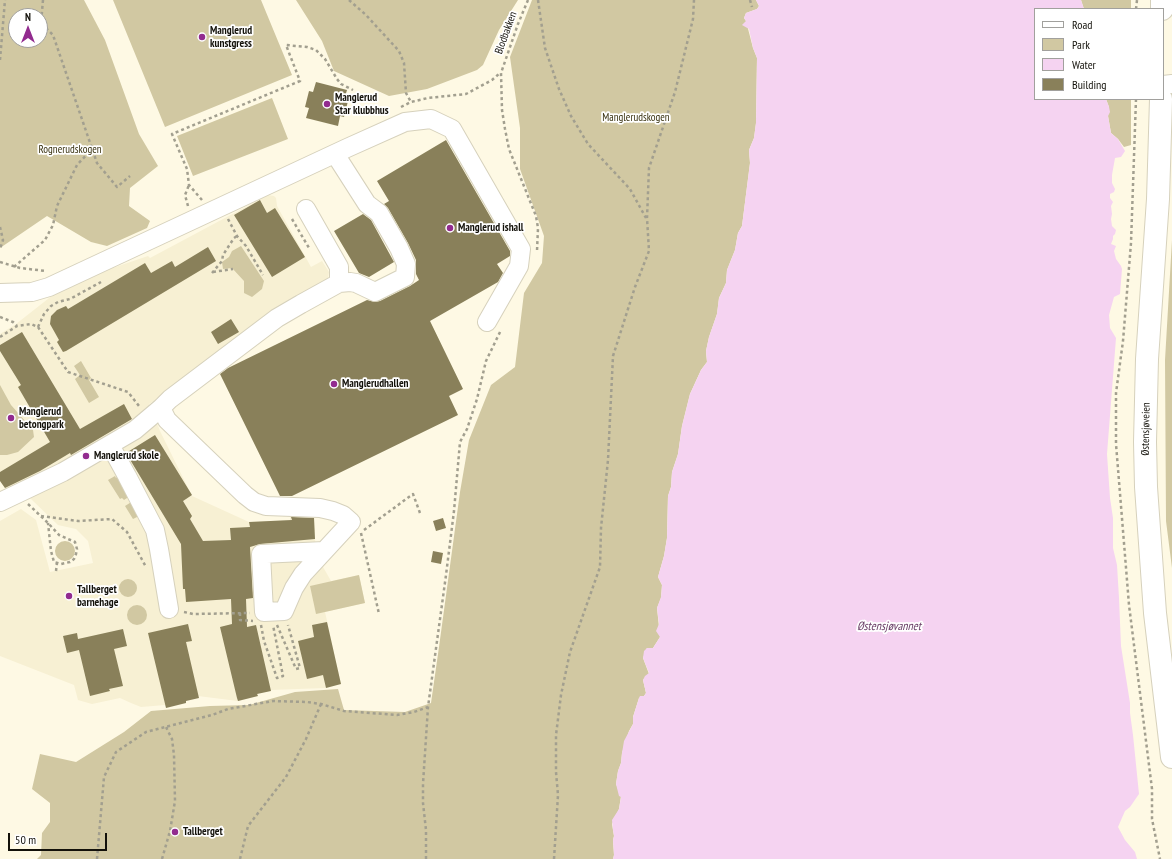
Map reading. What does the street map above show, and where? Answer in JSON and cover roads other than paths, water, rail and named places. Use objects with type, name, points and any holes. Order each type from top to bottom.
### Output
[{"type":"main road","name":"Østensjøveien","points":[[1160,100],[1158,198],[1147,359],[1145,465],[1148,537],[1154,606],[1172,752]]},
{"type":"lane","points":[[0,293],[32,292],[49,287],[210,215],[335,154],[405,122],[431,118],[452,129],[521,249],[518,266],[487,322]]},
{"type":"lane","points":[[0,502],[63,472],[110,446],[135,430],[155,414],[170,399],[277,318],[301,304],[339,283],[356,283],[375,292],[405,277],[406,264],[379,212],[367,204],[335,154]]},
{"type":"lane","points":[[306,209],[339,267],[339,283]]},
{"type":"lane","points":[[155,414],[167,420],[254,502],[266,506],[320,508],[333,511],[344,515],[356,528],[324,551],[303,574],[294,588],[284,611],[264,612],[261,554],[324,551]]},
{"type":"lane","points":[[110,446],[155,530],[168,609]]},
{"type":"water","name":"Østensjøvannet","points":[[756,0],[1081,0],[1084,8],[1034,8],[1034,100],[1106,100],[1110,112],[1108,116],[1111,133],[1118,139],[1125,151],[1121,157],[1115,158],[1112,183],[1115,189],[1114,192],[1110,194],[1110,198],[1113,202],[1111,206],[1112,226],[1116,230],[1111,244],[1116,246],[1114,251],[1116,259],[1122,269],[1120,294],[1114,297],[1109,315],[1110,328],[1116,338],[1107,454],[1113,518],[1113,548],[1117,565],[1121,646],[1130,703],[1139,794],[1130,807],[1125,811],[1118,827],[1125,840],[1135,852],[1137,859],[613,859],[614,836],[612,820],[619,809],[621,797],[619,796],[616,784],[624,741],[633,724],[633,717],[639,698],[640,696],[644,696],[646,693],[643,680],[649,673],[643,658],[644,651],[647,648],[653,648],[660,637],[656,631],[659,624],[657,608],[661,597],[662,585],[658,577],[667,538],[668,496],[671,487],[672,472],[678,454],[682,426],[690,394],[701,370],[707,362],[706,351],[717,314],[719,298],[726,283],[727,270],[735,250],[738,233],[742,226],[750,163],[749,150],[754,138],[756,123],[757,58],[749,29],[742,25],[746,21],[744,18],[746,13],[757,9],[759,6]]},
{"type":"place","name":"Manglerud kunstgress","points":[[202,37]]},
{"type":"place","name":"Manglerud Star klubbhus","points":[[327,104]]},
{"type":"place","name":"Manglerud ishall","points":[[450,228]]},
{"type":"place","name":"Manglerudhallen","points":[[334,384]]},
{"type":"place","name":"Manglerud betongpark","points":[[11,418]]},
{"type":"place","name":"Manglerud skole","points":[[86,456]]},
{"type":"place","name":"Tallberget barnehage","points":[[69,596]]},
{"type":"place","name":"Tallberget","points":[[175,832]]},
{"type":"park label","name":"Manglerudskogen","points":[[636,118]]},
{"type":"park label","name":"Rognerudskogen","points":[[70,150]]}]
